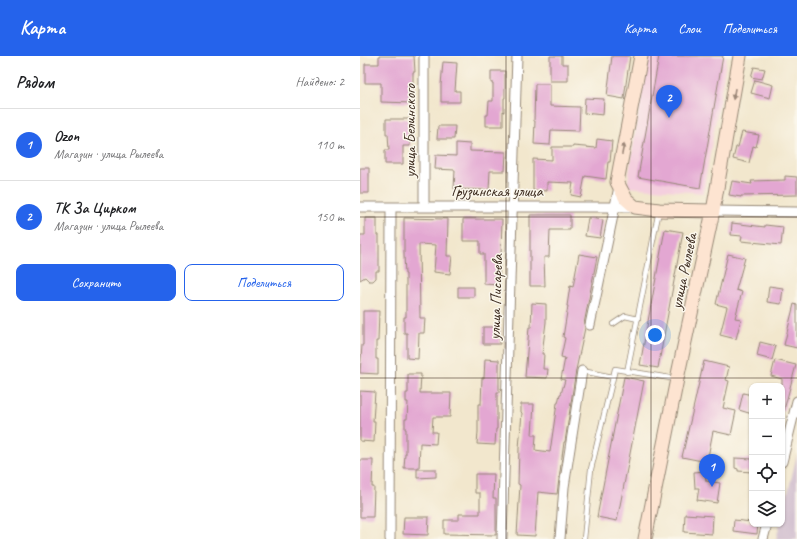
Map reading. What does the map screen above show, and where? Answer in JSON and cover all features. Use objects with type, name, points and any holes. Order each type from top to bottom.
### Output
[{"type":"street","name":"улица Белинского","points":[[424,56],[424,207]]},
{"type":"street","name":"улица Писарева","points":[[502,539],[517,56]]},
{"type":"street","points":[[635,207],[626,199],[617,182],[641,56]]},
{"type":"street","name":"улица Рылеева","points":[[644,539],[713,211],[740,56]]},
{"type":"street","points":[[590,325],[619,187]]},
{"type":"street","name":"Грузинская улица","points":[[360,207],[615,206],[659,210],[797,212]]},
{"type":"street","points":[[390,539],[391,207]]},
{"type":"street","points":[[560,539],[564,487],[582,371]]},
{"type":"street","points":[[784,455],[797,401]]},
{"type":"street","points":[[763,539],[766,527]]},
{"type":"lane","points":[[628,372],[659,210]]},
{"type":"lane","points":[[613,324],[625,316],[638,319]]},
{"type":"lane","points":[[584,539],[591,469],[614,369],[677,379]]},
{"type":"lane","points":[[582,371],[613,377]]},
{"type":"shaded area","points":[[647,56],[727,56],[703,193],[627,187]]},
{"type":"shaded area","points":[[797,455],[797,539],[776,539],[779,527],[785,527],[785,505]]},
{"type":"building","points":[[379,56],[414,56],[415,72],[413,72],[413,103],[381,102],[381,83],[365,83],[365,64],[379,64]]},
{"type":"building","points":[[550,56],[562,56],[562,64],[568,64],[568,81],[550,81]]},
{"type":"building","points":[[612,56],[630,56],[624,99],[607,96]]},
{"type":"building","points":[[659,56],[723,56],[700,188],[638,177]]},
{"type":"building","points":[[443,62],[457,63],[455,91],[460,91],[460,102],[441,102]]},
{"type":"building","points":[[754,67],[765,69],[762,79],[751,77]]},
{"type":"building","points":[[491,71],[505,71],[503,126],[486,126],[486,115],[488,115],[489,101],[493,101]]},
{"type":"building","points":[[755,80],[773,85],[770,98],[751,93]]},
{"type":"building","points":[[535,84],[550,84],[550,106],[580,107],[579,131],[551,130],[550,145],[534,144]]},
{"type":"building","points":[[585,98],[604,99],[603,115],[584,113]]},
{"type":"building","points":[[386,119],[410,119],[410,146],[403,146],[403,164],[385,164],[385,150],[389,150],[388,134],[386,134]]},
{"type":"building","points":[[438,126],[455,126],[454,139],[437,139]]},
{"type":"building","points":[[742,132],[759,135],[756,147],[753,146],[749,163],[733,159]]},
{"type":"building","points":[[597,139],[612,141],[610,162],[608,162],[606,179],[585,176],[581,197],[571,195],[573,183],[547,182],[547,191],[533,190],[533,159],[552,160],[552,147],[573,146],[596,148]]},
{"type":"building","points":[[456,143],[470,144],[470,151],[506,152],[505,171],[490,171],[489,190],[454,189],[455,170],[435,169],[436,155],[456,156]]},
{"type":"building","points":[[360,168],[369,168],[369,193],[360,193]]},
{"type":"building","points":[[785,176],[797,177],[797,195],[741,197],[729,195],[732,181],[752,184],[751,181],[785,180]]},
{"type":"building","points":[[530,215],[570,215],[570,230],[550,230],[549,257],[544,257],[545,286],[530,286]]},
{"type":"building","points":[[365,218],[377,218],[377,235],[379,235],[379,271],[376,271],[376,278],[373,281],[369,281],[365,277],[360,280],[360,235],[365,235]]},
{"type":"building","points":[[404,218],[448,219],[447,256],[452,256],[450,274],[434,272],[436,245],[419,244],[420,318],[425,318],[424,333],[419,333],[418,359],[407,358],[407,333],[404,333],[404,317],[406,317],[406,274],[404,255]]},
{"type":"building","points":[[588,218],[603,220],[600,238],[585,236]]},
{"type":"building","points":[[463,219],[502,219],[499,285],[484,284],[484,254],[480,254],[480,241],[463,241]]},
{"type":"building","points":[[732,223],[765,227],[765,225],[783,227],[781,245],[741,241],[742,236],[731,235]]},
{"type":"building","points":[[665,229],[683,232],[658,368],[640,365]]},
{"type":"building","points":[[579,254],[597,257],[576,370],[557,494],[538,492],[535,536],[517,535],[520,485],[518,484],[522,413],[521,404],[534,404],[532,435],[536,435],[535,450],[550,452],[557,403],[565,380],[561,379],[565,358],[561,357],[565,338],[563,337],[570,286],[573,287]]},
{"type":"building","points":[[728,254],[745,258],[736,290],[742,292],[735,318],[741,319],[736,339],[720,335],[727,307],[716,304]]},
{"type":"building","points":[[769,286],[783,288],[781,304],[767,302]]},
{"type":"building","points":[[458,287],[474,287],[474,297],[458,297]]},
{"type":"building","points":[[532,303],[546,304],[546,322],[542,354],[544,354],[543,369],[548,369],[547,378],[525,377],[529,327],[531,327]]},
{"type":"building","points":[[794,304],[797,305],[797,348],[784,345]]},
{"type":"building","points":[[363,311],[379,311],[378,341],[376,341],[378,374],[360,373],[363,345]]},
{"type":"building","points":[[483,327],[500,327],[500,344],[483,344]]},
{"type":"building","points":[[760,342],[776,346],[772,360],[757,356]]},
{"type":"building","points":[[485,359],[499,360],[499,393],[497,393],[497,429],[495,445],[477,444],[478,404],[481,404],[482,378],[484,378]]},
{"type":"building","points":[[775,360],[796,365],[785,406],[785,383],[782,383],[782,379],[771,376]]},
{"type":"building","points":[[704,361],[729,367],[726,380],[729,381],[723,408],[736,411],[731,435],[713,431],[707,462],[682,457]]},
{"type":"building","points":[[408,374],[421,374],[420,393],[451,393],[450,417],[433,417],[432,432],[437,432],[436,444],[420,443],[419,468],[404,468],[406,454],[405,419],[407,419],[408,402],[406,402],[406,393],[408,393]]},
{"type":"building","points":[[624,377],[644,381],[617,521],[597,517]]},
{"type":"building","points":[[360,391],[375,392],[373,421],[375,421],[374,442],[360,441]]},
{"type":"building","points":[[743,393],[749,394],[749,413],[739,410]]},
{"type":"building","points":[[735,458],[749,459],[749,472],[738,471],[738,469],[735,468]]},
{"type":"building","points":[[360,460],[373,460],[373,517],[360,517]]},
{"type":"building","points":[[417,469],[436,469],[436,477],[417,478]]},
{"type":"building","points":[[705,471],[706,481],[720,483],[717,503],[697,500],[699,488],[695,488],[694,472]]},
{"type":"building","points":[[475,474],[494,474],[493,498],[496,498],[496,535],[444,534],[444,520],[459,520],[459,514],[480,514],[480,493],[475,493]]},
{"type":"building","points":[[685,514],[713,516],[712,534],[684,532]]},
{"type":"building","points":[[404,517],[429,517],[428,535],[403,534]]},
{"type":"building","points":[[734,520],[749,522],[749,527],[758,527],[757,534],[733,531]]},
{"type":"place","name":"ТК За Цирком","points":[[669,118]]},
{"type":"place","name":"Ozon","points":[[712,487]]}]
